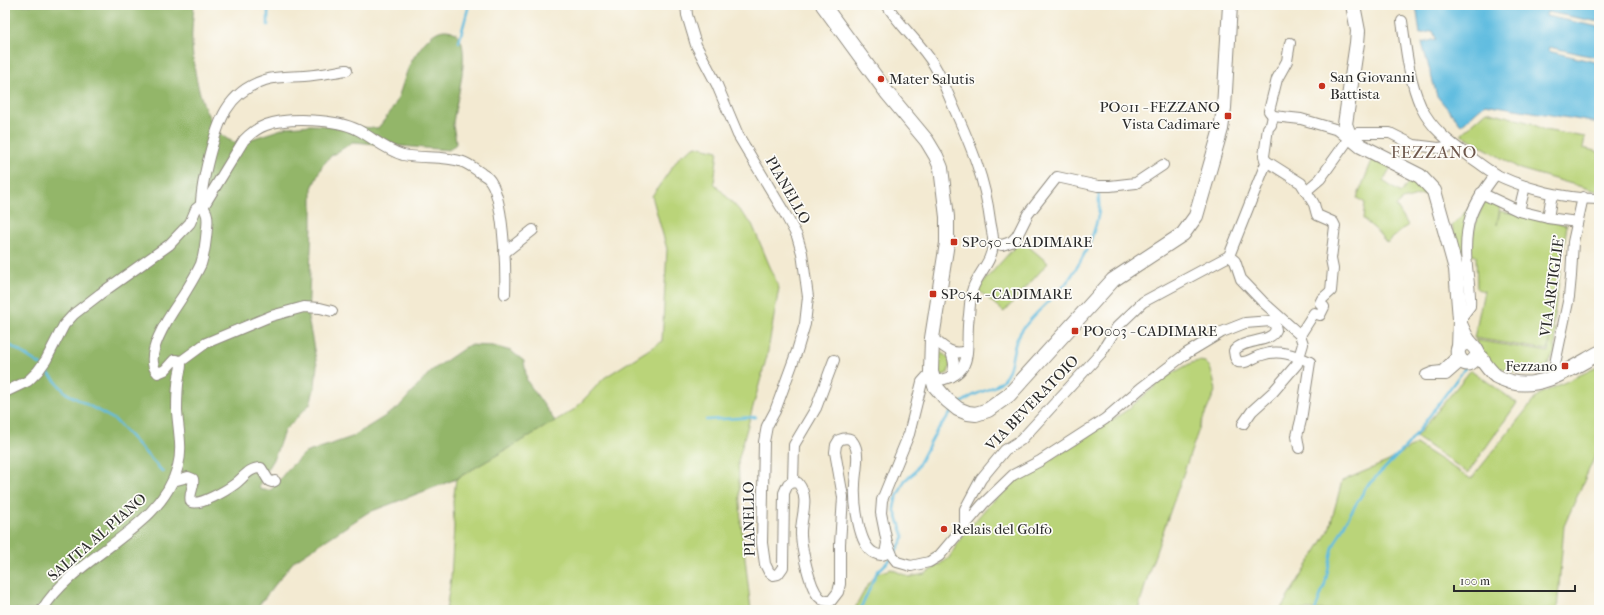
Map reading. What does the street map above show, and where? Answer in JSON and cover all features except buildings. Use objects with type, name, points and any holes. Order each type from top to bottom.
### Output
[{"type":"main road","points":[[822,5],[888,94],[927,141],[941,168],[947,217],[947,243],[932,338],[932,376],[943,395],[953,405],[968,414],[976,414],[988,410],[1000,402],[1014,389],[1113,280],[1183,234],[1196,216],[1222,129],[1230,5]]},
{"type":"main road","points":[[1353,5],[1358,31],[1355,62],[1345,124],[1350,137],[1361,146],[1420,176],[1434,191],[1455,260],[1458,277],[1460,322],[1466,354],[1498,377],[1517,383],[1535,383],[1552,378],[1599,353]]},
{"type":"street","name":"PIANELLO","points":[[686,5],[687,16],[696,45],[717,85],[738,135],[784,212],[797,236],[802,253],[808,297],[805,324],[794,359],[768,426],[764,442],[762,543],[765,564],[769,572],[773,575],[778,574],[783,567],[784,493],[788,484],[793,482]]},
{"type":"street","points":[[887,5],[898,21],[918,43],[934,65],[972,146],[989,208],[994,243],[990,260],[973,289],[967,332],[965,366],[956,374],[946,379],[932,376],[922,382],[909,434],[882,500],[881,513],[887,543],[893,557],[897,562],[911,566],[919,566],[939,556],[983,504],[1013,475],[1040,461],[1105,419],[1166,368],[1188,353],[1222,332],[1245,323],[1271,321],[1275,325],[1275,333],[1263,339],[1237,347],[1234,351],[1236,361],[1245,363],[1259,355],[1273,352],[1299,357],[1310,362],[1297,436],[1299,448]]},
{"type":"street","points":[[897,5],[898,21]]},
{"type":"street","points":[[1402,21],[1412,84],[1421,107],[1434,127],[1452,146],[1496,174],[1525,186],[1552,194],[1599,199]]},
{"type":"street","points":[[1243,424],[1252,411],[1266,400],[1297,364],[1303,344],[1300,335],[1240,279],[1235,261],[1229,256],[1266,162],[1264,156],[1268,128],[1272,125],[1273,116],[1269,111],[1270,103],[1277,79],[1287,61],[1290,43]]},
{"type":"street","points":[[332,311],[320,308],[304,307],[272,316],[206,343],[180,362],[174,360],[166,370],[158,373],[155,370],[153,362],[155,348],[161,331],[184,295],[201,264],[205,249],[208,221],[207,214],[202,206],[204,181],[217,128],[228,106],[239,93],[250,86],[266,80],[278,77],[306,76],[347,70]]},
{"type":"street","points":[[1273,116],[1301,118],[1338,130],[1345,136],[1350,137]]},
{"type":"street","points":[[5,392],[28,381],[38,371],[46,360],[64,325],[74,314],[169,245],[190,223],[196,209],[202,206],[244,140],[251,133],[264,125],[273,123],[297,120],[346,125],[358,130],[388,149],[403,155],[464,162],[489,179],[494,189],[502,223],[505,294]]},
{"type":"street","points":[[1306,191],[1320,179],[1350,137],[1357,133],[1390,133],[1414,146],[1439,148],[1452,146]]},
{"type":"street","points":[[1266,162],[1301,183],[1314,204],[1317,215],[1333,222],[1335,226],[1331,259],[1333,275],[1331,290],[1320,303],[1324,307],[1320,315],[1314,313],[1300,335]]},
{"type":"street","points":[[994,243],[1002,245],[1011,242],[1017,236],[1028,214],[1057,177],[1098,186],[1136,184],[1163,165]]},
{"type":"street","points":[[1460,322],[1470,306],[1466,256],[1468,225],[1472,210],[1481,193],[1496,174]]},
{"type":"street","points":[[1518,210],[1525,186]]},
{"type":"street","points":[[1481,193],[1518,210],[1548,218],[1577,222]]},
{"type":"street","points":[[1548,218],[1552,194]]},
{"type":"street","name":"VIA ARTIGLIE'","points":[[1552,378],[1569,297],[1573,242],[1582,197]]},
{"type":"street","points":[[504,253],[533,230]]},
{"type":"street","name":"VIA BEVERATOIO","points":[[965,525],[965,509],[981,479],[1005,450],[1021,440],[1101,353],[1117,327],[1144,302],[1229,256]]},
{"type":"street","points":[[932,338],[951,352],[959,353],[967,351]]},
{"type":"street","points":[[951,352],[955,367],[951,377]]},
{"type":"street","points":[[834,360],[816,408],[794,445],[793,482],[798,483],[805,495],[801,534],[811,580],[820,598],[825,601],[831,601],[838,592],[840,584],[840,544],[843,497],[835,452],[836,445],[839,440],[845,438],[850,439],[854,443],[856,450],[855,496],[862,538],[867,548],[876,555],[882,556],[885,554],[887,543]]},
{"type":"street","name":"SALITA AL PIANO","points":[[42,610],[56,592],[79,569],[152,512],[173,481],[179,464],[180,445],[177,392],[181,370],[180,362]]},
{"type":"street","points":[[173,481],[188,477],[193,479],[194,485],[190,497],[191,502],[194,503],[204,501],[224,491],[234,485],[254,468],[261,468],[269,481],[275,481]]},
{"type":"green space","points":[[5,5],[194,5],[192,35],[193,57],[198,88],[209,118],[217,130],[227,139],[239,143],[288,127],[311,125],[378,128],[395,104],[409,67],[423,44],[431,36],[440,31],[445,30],[456,33],[461,42],[463,55],[460,87],[453,126],[456,144],[449,150],[353,142],[331,156],[322,166],[312,188],[308,318],[317,365],[315,386],[310,404],[284,431],[275,456],[263,476],[259,487],[261,490],[271,490],[288,469],[305,453],[352,437],[398,408],[431,371],[469,345],[493,346],[511,351],[524,361],[527,381],[555,421],[456,479],[367,513],[294,561],[255,610],[5,610]]},
{"type":"green space","points":[[1487,111],[1531,123],[1544,130],[1585,137],[1583,148],[1599,152],[1599,190],[1596,191],[1520,169],[1461,134]]},
{"type":"green space","points":[[696,146],[718,151],[714,183],[752,224],[779,288],[767,356],[738,461],[741,523],[751,610],[446,610],[451,578],[454,527],[453,502],[456,479],[575,409],[604,378],[662,341],[667,249],[652,196],[680,156]]},
{"type":"green space","points":[[1373,158],[1391,167],[1383,181],[1401,193],[1412,177],[1428,193],[1403,200],[1396,206],[1408,225],[1387,243],[1375,229],[1363,219],[1365,203],[1357,198]]},
{"type":"green space","points":[[1477,200],[1469,221],[1464,270],[1461,268],[1452,226]]},
{"type":"green space","points":[[1485,201],[1500,206],[1497,225],[1500,211],[1567,225],[1552,329],[1556,329],[1555,352],[1547,366],[1529,373],[1507,371],[1490,363],[1475,340],[1549,352],[1551,332],[1548,350],[1474,338],[1484,291],[1477,289],[1476,256],[1470,255],[1475,228]]},
{"type":"green space","points":[[1021,240],[1048,263],[1004,312],[977,289]]},
{"type":"green space","points":[[937,351],[940,351],[951,362],[948,373],[941,376],[938,372]]},
{"type":"green space","points":[[1199,361],[1205,362],[1210,367],[1216,389],[1200,426],[1150,569],[1138,610],[854,610],[868,584],[878,573],[891,569],[909,577],[925,574],[949,558],[962,536],[988,506],[1014,481],[1073,446],[1127,410],[1166,377],[1191,363]]},
{"type":"green space","points":[[1599,366],[1599,447],[1564,526],[1557,610],[1280,610],[1329,530],[1342,481],[1389,461],[1416,444],[1471,479],[1538,395]]},
{"type":"green space","points":[[1471,370],[1517,403],[1468,473],[1416,437]]},
{"type":"water","points":[[1416,5],[1599,5],[1599,22],[1547,12],[1546,16],[1599,27],[1599,58],[1549,47],[1548,51],[1599,63],[1599,123],[1485,104],[1461,125],[1437,96],[1422,43],[1436,39],[1433,31],[1420,34]]},
{"type":"waterway","points":[[268,5],[268,25]]},
{"type":"waterway","points":[[459,42],[469,5]]},
{"type":"waterway","points":[[959,404],[972,396],[995,386],[1003,380],[1009,371],[1015,344],[1020,333],[1029,320],[1058,293],[1075,271],[1085,253],[1096,225],[1099,210],[1098,189]]},
{"type":"waterway","points":[[5,342],[41,365]]},
{"type":"waterway","points":[[44,368],[66,393],[115,420],[163,472]]},
{"type":"waterway","points":[[1315,610],[1325,584],[1333,547],[1350,514],[1367,486],[1408,445],[1465,368]]},
{"type":"waterway","points":[[895,553],[904,537],[894,508],[896,499],[905,480],[914,473],[936,432],[953,410]]},
{"type":"waterway","points":[[706,420],[756,417]]},
{"type":"waterway","points":[[860,610],[877,572],[891,559]]},
{"type":"place","name":"Mater Salutis","points":[[881,79]]},
{"type":"place","name":"San Giovanni Battista","points":[[1322,86]]},
{"type":"place","name":"PO011 - FEZZANO Vista Cadimare","points":[[1228,116]]},
{"type":"place","name":"SP050 - CADIMARE","points":[[954,242]]},
{"type":"place","name":"SP054 - CADIMARE","points":[[933,294]]},
{"type":"place","name":"PO003 - CADIMARE","points":[[1075,331]]},
{"type":"place","name":"Fezzano","points":[[1565,366]]},
{"type":"place","name":"Relais del Golfo","points":[[944,529]]},
{"type":"district","name":"FEZZANO","points":[[1434,152]]}]
